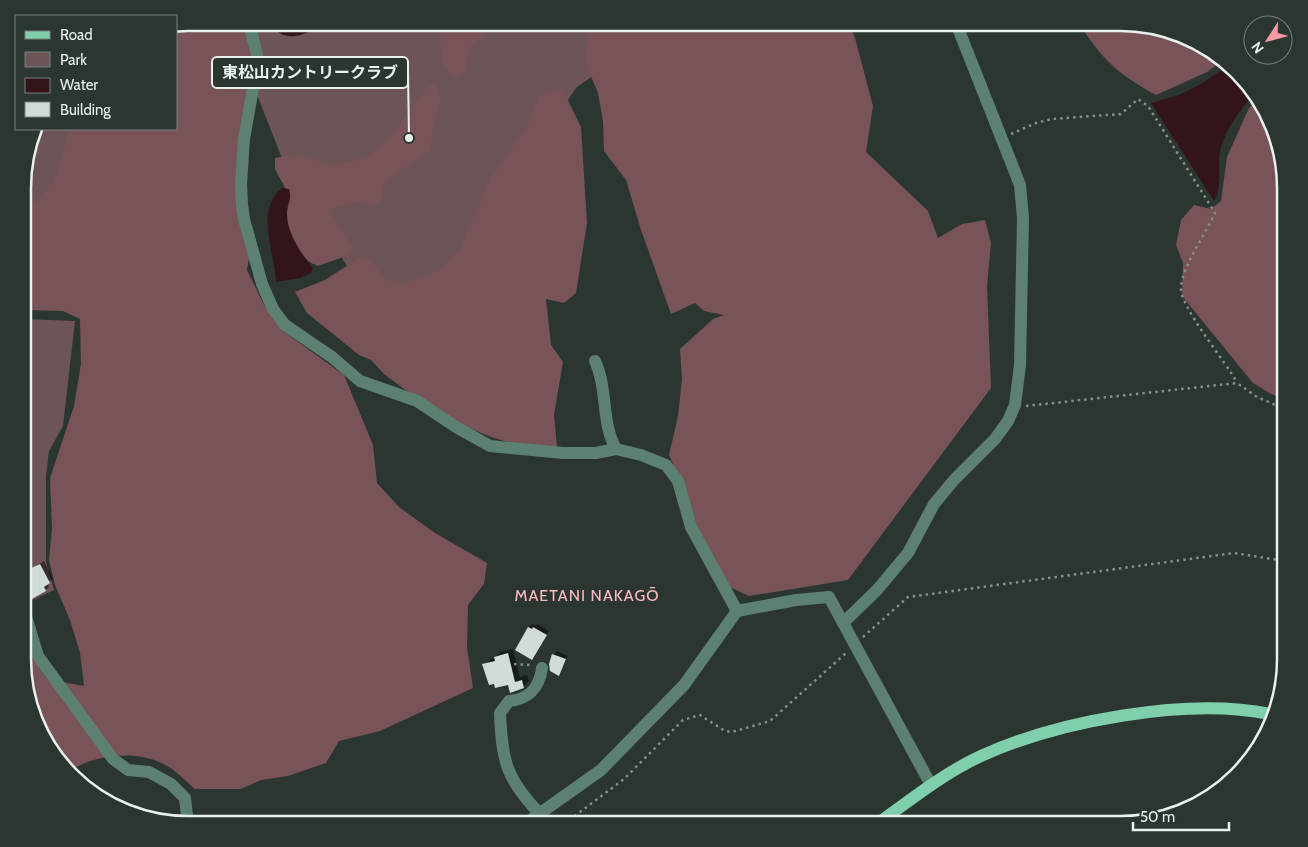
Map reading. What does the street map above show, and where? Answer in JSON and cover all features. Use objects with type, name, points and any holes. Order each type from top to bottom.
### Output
[{"type":"main road","points":[[889,815],[931,785],[980,757],[1006,746],[1099,719],[1164,711],[1214,709],[1266,714]]},
{"type":"street","points":[[844,623],[877,590],[908,553],[934,504],[954,480],[995,439],[1008,421],[1015,405],[1020,365],[1023,218],[1020,185],[960,31]]},
{"type":"street","points":[[251,32],[257,55],[257,66],[244,139],[241,184],[244,219],[262,284],[273,309],[285,325],[332,357],[360,381],[417,401],[456,427],[490,446],[564,453],[596,453],[616,449],[657,460],[672,472],[683,494],[691,527],[737,611]]},
{"type":"street","points":[[596,361],[602,375],[610,439],[616,449]]},
{"type":"street","points":[[542,668],[541,676],[531,695],[520,700],[509,701],[500,713],[505,764],[516,786],[540,814],[601,770],[684,686],[737,611],[796,600],[829,597],[931,785]]},
{"type":"street","points":[[31,633],[38,656],[113,759],[128,770],[149,772],[171,784],[185,798],[187,816]]},
{"type":"path","points":[[1002,137],[1036,123],[1052,119],[1121,114],[1138,99],[1148,106],[1215,213],[1180,288],[1182,299],[1214,351],[1233,374],[1237,384],[1257,397],[1276,405]]},
{"type":"path","points":[[1015,405],[1033,407],[1237,384]]},
{"type":"path","points":[[575,816],[624,779],[683,720],[700,715],[725,731],[732,732],[770,721],[908,597],[1234,553],[1276,560]]},
{"type":"path","points":[[514,664],[526,663],[542,668]]},
{"type":"green space","points":[[653,31],[576,88],[457,265],[403,308],[357,280],[294,189],[236,41],[202,32]]},
{"type":"green space","points":[[42,130],[134,130],[31,250],[31,188],[34,158]]},
{"type":"green space","points":[[31,319],[75,321],[63,426],[49,451],[46,476],[46,562],[54,590],[31,601]]},
{"type":"shaded area","points":[[852,31],[873,106],[866,152],[928,211],[938,238],[962,224],[985,220],[991,243],[987,286],[991,388],[848,580],[749,596],[715,580],[685,491],[669,455],[678,416],[682,379],[680,349],[713,319],[724,315],[704,311],[695,303],[671,314],[641,230],[626,180],[604,151],[603,121],[598,93],[585,62],[588,36],[593,32]]},
{"type":"shaded area","points":[[1084,31],[1120,31],[1160,37],[1180,43],[1198,52],[1216,65],[1207,72],[1156,95],[1121,73],[1103,57]]},
{"type":"shaded area","points":[[178,32],[258,32],[247,90],[240,141],[251,246],[247,270],[264,305],[283,331],[344,375],[373,445],[377,483],[399,507],[435,533],[487,563],[484,584],[468,605],[467,647],[473,688],[380,731],[339,741],[326,763],[288,776],[261,780],[241,789],[195,789],[172,769],[148,758],[135,756],[108,757],[75,768],[70,762],[47,728],[34,689],[31,659],[31,655],[47,679],[84,686],[80,653],[70,620],[55,585],[49,560],[52,529],[50,478],[74,406],[81,364],[80,319],[63,311],[31,310],[31,206],[54,181],[70,130],[178,130]]},
{"type":"shaded area","points":[[438,32],[488,32],[470,47],[465,72],[454,80],[443,64]]},
{"type":"shaded area","points":[[436,84],[441,100],[433,125],[432,140],[428,152],[384,182],[381,203],[368,206],[355,202],[336,207],[331,214],[353,247],[349,255],[318,266],[308,261],[294,246],[290,237],[286,216],[289,195],[275,169],[275,158],[302,155],[330,164],[350,162],[366,156],[379,148],[390,137],[418,98],[430,85]]},
{"type":"shaded area","points":[[562,88],[581,127],[587,223],[576,293],[564,303],[546,299],[551,345],[563,362],[554,415],[557,448],[521,446],[491,437],[453,421],[427,406],[384,374],[371,360],[359,355],[307,313],[295,292],[325,280],[362,256],[372,261],[386,280],[402,284],[440,269],[460,248],[491,177],[526,128],[540,95]]},
{"type":"shaded area","points":[[1252,104],[1261,119],[1274,158],[1276,178],[1276,396],[1253,383],[1182,296],[1183,263],[1176,245],[1181,220],[1194,205],[1211,209],[1221,201],[1227,157]]},
{"type":"water","points":[[279,32],[310,32],[297,36],[283,35]]},
{"type":"water","points":[[1222,69],[1238,85],[1249,100],[1233,121],[1222,144],[1219,158],[1219,184],[1214,201],[1151,103],[1179,95],[1201,84]]},
{"type":"water","points":[[282,188],[289,189],[290,192],[287,220],[292,235],[299,249],[313,268],[311,273],[300,278],[276,282],[268,232],[268,220],[269,208],[274,197]]},
{"type":"building","points":[[40,564],[50,583],[44,587],[46,591],[31,599],[32,575],[31,568]]},
{"type":"building","points":[[528,627],[532,629],[533,627],[547,635],[532,660],[515,650]]},
{"type":"building","points":[[508,653],[515,682],[522,680],[524,688],[510,693],[508,685],[495,688],[494,684],[489,685],[482,664],[495,661],[494,657]]},
{"type":"building","points":[[552,654],[566,659],[559,676],[550,671],[549,664]]},
{"type":"place","name":"東松山カントリークラブ","points":[[409,138]]},
{"type":"district","name":"MAETANI NAKAGŌ","points":[[587,595]]}]
